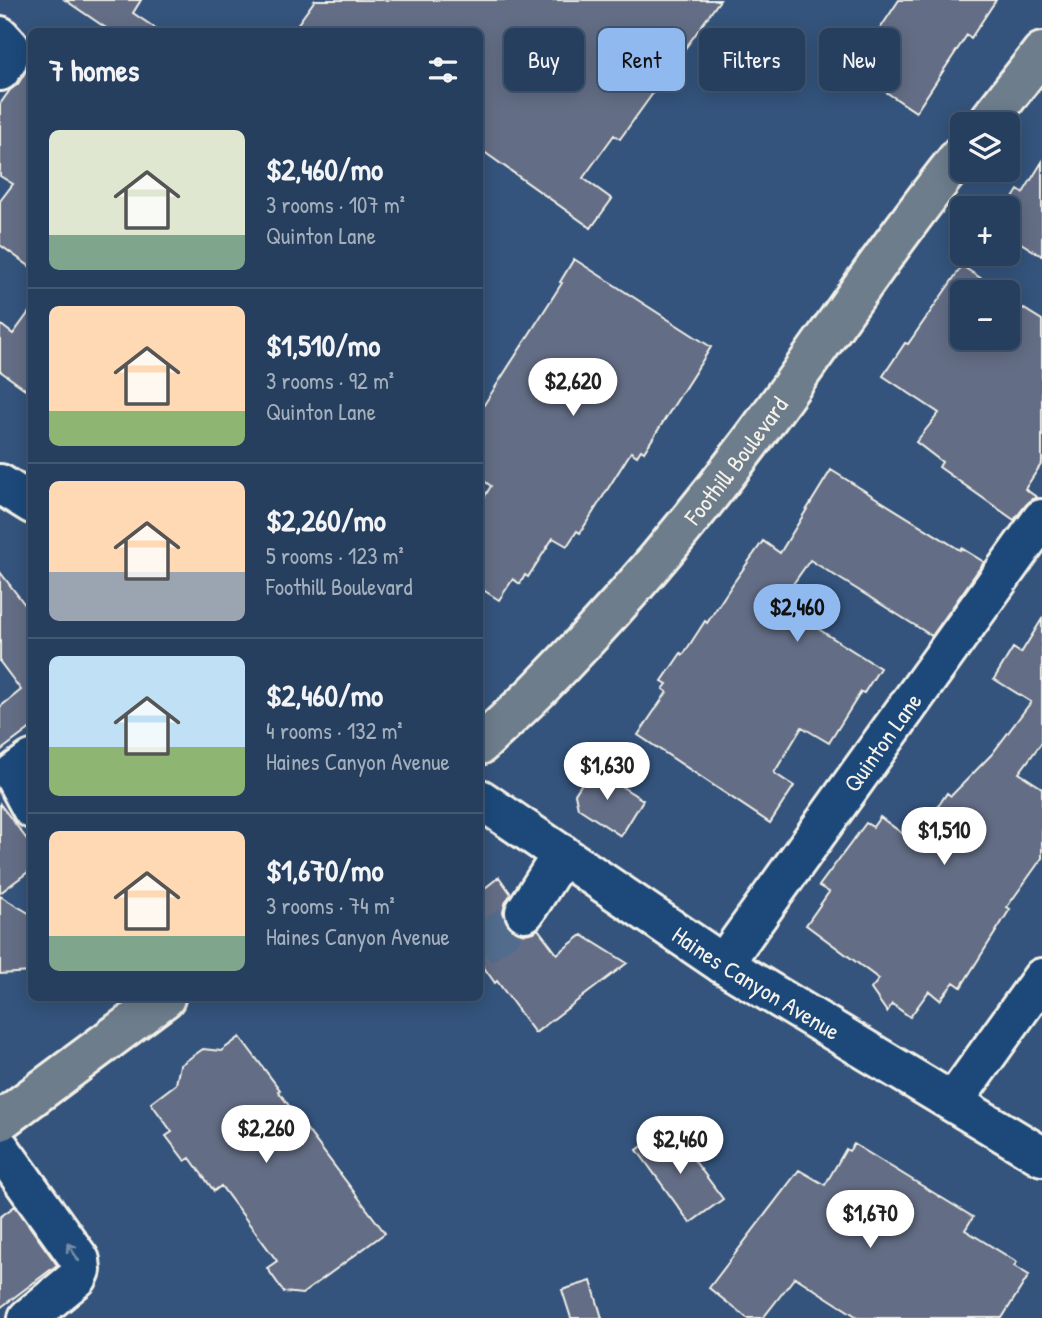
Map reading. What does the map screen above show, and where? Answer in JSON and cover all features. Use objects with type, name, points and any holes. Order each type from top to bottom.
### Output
[{"type":"main road","points":[[995,112],[1042,52]]},
{"type":"main road","name":"Foothill Boulevard","points":[[483,741],[536,692],[658,559],[748,444],[884,254],[950,169]]},
{"type":"main road","points":[[0,1121],[160,1001]]},
{"type":"street","points":[[0,484],[28,502]]},
{"type":"street","name":"Quinton Lane","points":[[723,964],[1042,519]]},
{"type":"street","points":[[28,763],[13,774],[28,802]]},
{"type":"street","name":"Haines Canyon Avenue","points":[[483,801],[723,964],[1042,1156]]},
{"type":"street","points":[[525,912],[562,854]]},
{"type":"street","points":[[953,1102],[1042,978]]},
{"type":"street","points":[[0,1148],[80,1260],[78,1278],[28,1318]]},
{"type":"building","points":[[65,0],[141,0],[133,13],[155,28],[106,28]]},
{"type":"building","points":[[315,0],[720,0],[685,49],[685,28],[598,28],[598,91],[655,91],[620,139],[614,135],[583,178],[612,199],[591,228],[483,151],[483,28],[295,28]]},
{"type":"building","points":[[899,0],[996,0],[971,38],[967,35],[916,112],[884,91],[900,91],[900,28],[881,28]]},
{"type":"building","points":[[28,68],[28,265],[0,245],[0,201],[13,184],[0,176],[0,104]]},
{"type":"building","points":[[1042,162],[1042,256],[1020,242],[1020,196],[1014,196],[1018,190],[1023,193]]},
{"type":"building","points":[[574,259],[711,347],[644,452],[641,450],[637,456],[631,452],[580,533],[577,531],[567,546],[553,538],[528,577],[525,575],[520,584],[513,579],[499,600],[483,590],[483,499],[491,486],[483,480],[483,406],[562,283],[560,282]]},
{"type":"building","points":[[962,266],[984,280],[952,280]]},
{"type":"building","points":[[950,283],[950,350],[1020,350],[1020,306],[1042,320],[1042,463],[1025,489],[1038,498],[1032,499],[1014,520],[939,467],[942,462],[916,442],[939,413],[883,376],[905,343],[908,344]]},
{"type":"building","points":[[28,313],[28,391],[0,371],[0,324],[13,334]]},
{"type":"building","points":[[831,470],[984,562],[932,636],[810,560],[779,604],[880,668],[864,693],[861,692],[829,743],[802,727],[774,773],[794,786],[770,823],[638,735],[667,692],[663,689],[667,684],[662,681],[681,653],[683,655],[705,621],[707,623],[763,541],[780,553]]},
{"type":"building","points":[[0,572],[28,609],[28,730],[0,751],[0,707],[21,690],[0,662]]},
{"type":"building","points":[[1042,619],[1042,742],[1019,773],[1042,788],[1042,858],[1007,907],[1010,909],[961,987],[954,982],[940,1000],[929,991],[910,1017],[892,1004],[887,1012],[871,989],[879,979],[806,925],[829,892],[819,886],[866,823],[873,827],[880,817],[914,842],[947,793],[951,796],[992,754],[1031,702],[994,679],[1013,648],[1021,653]]},
{"type":"building","points":[[592,768],[643,800],[621,836],[578,808],[575,794]]},
{"type":"building","points":[[0,804],[28,841],[28,872],[0,893]]},
{"type":"building","points":[[499,877],[511,894],[503,912],[506,923],[513,930],[525,934],[538,929],[557,954],[582,935],[627,963],[535,1033],[483,966],[483,890]]},
{"type":"building","points":[[0,896],[28,913],[28,972],[0,974]]},
{"type":"building","points":[[240,1037],[385,1233],[302,1294],[284,1292],[267,1268],[277,1261],[221,1186],[214,1191],[190,1158],[185,1161],[166,1136],[172,1132],[151,1103],[176,1084],[180,1065],[203,1049],[221,1051]]},
{"type":"building","points":[[665,1129],[687,1159],[691,1156],[723,1199],[690,1223],[637,1150]]},
{"type":"building","points":[[854,1144],[973,1217],[965,1230],[1017,1262],[1014,1266],[1029,1275],[1002,1318],[859,1318],[795,1277],[763,1318],[747,1318],[709,1288],[799,1170],[825,1185],[846,1149],[849,1151]]},
{"type":"building","points":[[15,1206],[57,1265],[0,1308],[0,1217]]},
{"type":"building","points":[[591,1281],[602,1318],[571,1318],[562,1290]]},
{"type":"tunnel","points":[[483,945],[525,912]]}]
